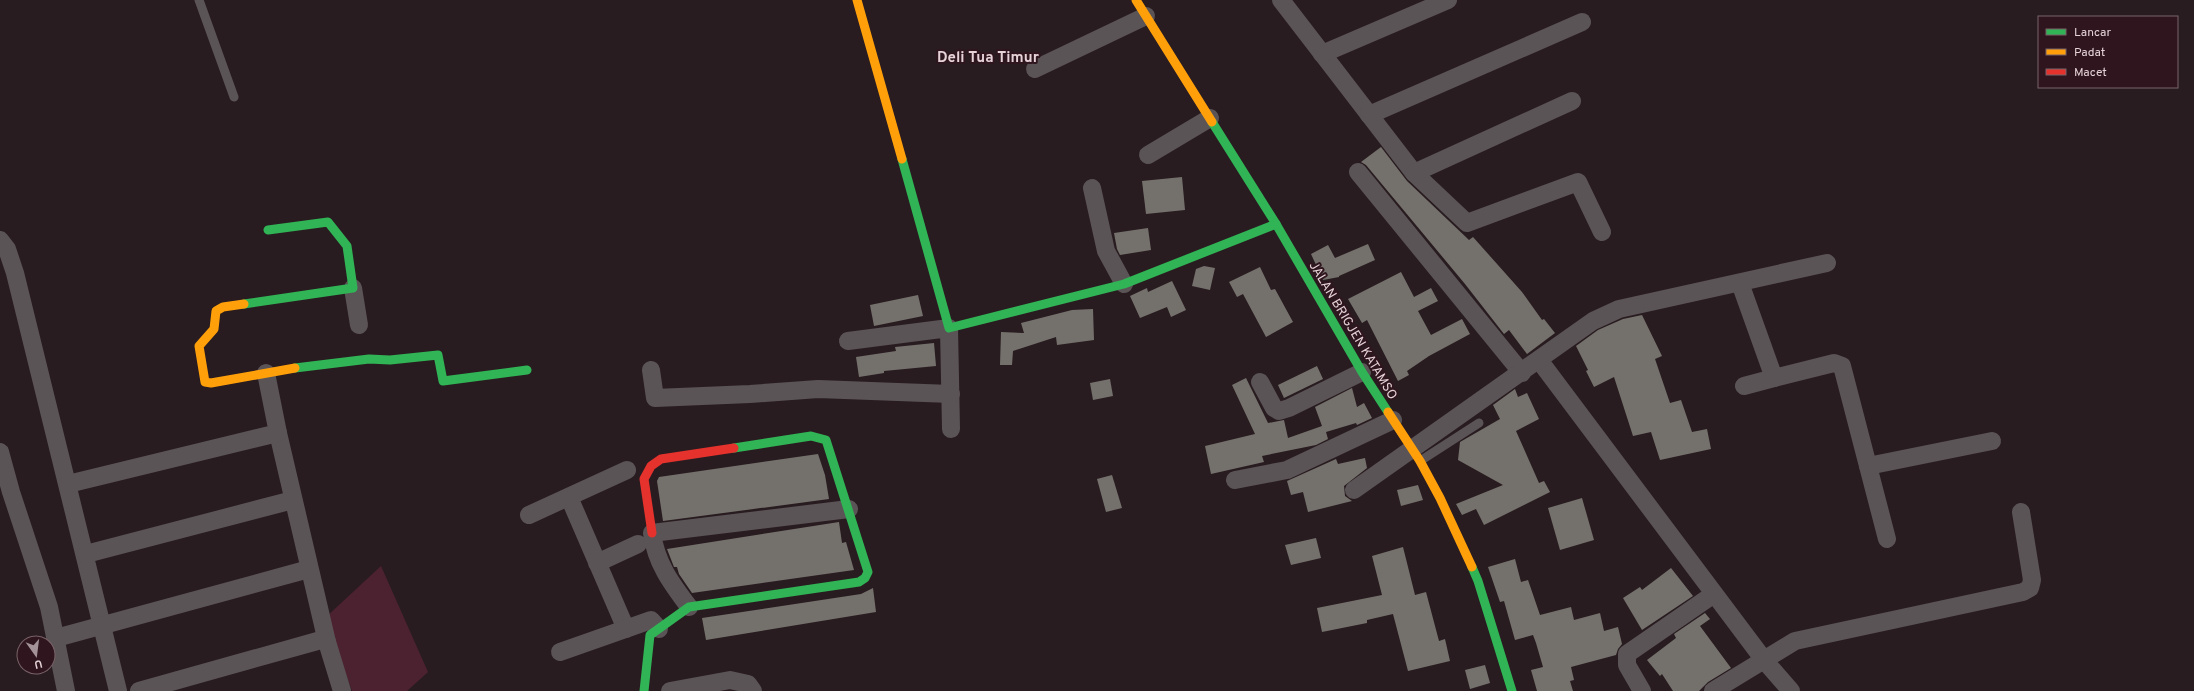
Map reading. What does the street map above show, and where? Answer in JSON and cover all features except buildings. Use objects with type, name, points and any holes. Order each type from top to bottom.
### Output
[{"type":"street","points":[[857,0],[949,328],[951,429]]},
{"type":"street","name":"JALAN BRIGJEN KATAMSO","points":[[1136,0],[1276,224],[1362,372],[1415,455],[1440,498],[1478,580],[1512,691]]},
{"type":"street","points":[[1281,0],[1414,173],[1467,223],[1578,182],[1602,232]]},
{"type":"street","points":[[1322,54],[1448,0]]},
{"type":"street","points":[[1034,69],[1146,16]]},
{"type":"street","points":[[1369,115],[1582,22]]},
{"type":"street","points":[[1414,173],[1572,101]]},
{"type":"street","points":[[1148,155],[1210,118]]},
{"type":"street","points":[[1358,172],[1522,373]]},
{"type":"street","points":[[1092,188],[1106,251],[1124,284]]},
{"type":"street","points":[[268,230],[328,222],[347,246],[359,325]]},
{"type":"street","points":[[848,341],[949,328],[1124,284],[1276,224]]},
{"type":"street","points":[[0,240],[7,249],[15,273],[86,554],[118,691]]},
{"type":"street","points":[[1354,490],[1415,455],[1539,360],[1593,321],[1619,309],[1827,263]]},
{"type":"street","points":[[1740,283],[1774,378]]},
{"type":"street","points":[[353,288],[222,307],[216,311],[214,329],[199,346],[205,382],[211,383],[282,370],[369,359],[390,360],[438,355],[443,381],[527,370]]},
{"type":"street","points":[[1539,360],[1764,660],[1791,691]]},
{"type":"street","points":[[1744,386],[1834,362],[1840,364],[1844,370],[1887,538]]},
{"type":"street","points":[[651,370],[655,398],[750,394],[818,389],[951,394]]},
{"type":"street","points":[[1260,382],[1274,408],[1279,411],[1289,408],[1362,372]]},
{"type":"street","points":[[266,373],[309,569],[327,642],[342,691]]},
{"type":"street","points":[[1235,480],[1287,470],[1393,420]]},
{"type":"street","points":[[68,484],[278,433]]},
{"type":"street","points":[[644,691],[648,641],[650,635],[687,608],[859,582],[866,578],[868,572],[865,558],[826,440],[811,436],[793,438],[661,459],[651,466],[644,479],[652,533],[658,560],[665,576],[687,608]]},
{"type":"street","points":[[1868,466],[1992,441]]},
{"type":"street","points":[[0,452],[11,492],[49,606],[55,635]]},
{"type":"street","points":[[529,515],[627,470]]},
{"type":"street","points":[[569,497],[626,629]]},
{"type":"street","points":[[86,554],[293,500]]},
{"type":"street","points":[[652,533],[849,509]]},
{"type":"street","points":[[1712,691],[1795,641],[2023,592],[2030,588],[2032,580],[2021,512]]},
{"type":"street","points":[[597,563],[638,544]]},
{"type":"street","points":[[66,691],[56,638],[309,569]]},
{"type":"street","points":[[1642,691],[1627,665],[1627,654],[1714,594]]},
{"type":"street","points":[[560,652],[651,620],[665,625]]},
{"type":"street","points":[[139,691],[321,640],[327,642]]},
{"type":"street","points":[[670,691],[730,680],[748,684],[753,691]]},
{"type":"lane","points":[[199,0],[234,97]]},
{"type":"lane","points":[[1415,455],[1479,423]]},
{"type":"shaded area","points":[[381,566],[428,672],[407,691],[352,691],[325,618]]},
{"type":"traffic: fast","points":[[1212,122],[1276,224],[1362,372],[1388,412]]},
{"type":"traffic: fast","points":[[902,159],[949,328],[1124,284],[1276,224]]},
{"type":"traffic: fast","points":[[244,304],[353,288],[347,246],[328,222],[268,230]]},
{"type":"traffic: fast","points":[[295,368],[369,359],[390,360],[438,355],[443,381],[527,370]]},
{"type":"traffic: fast","points":[[644,691],[650,635],[689,607],[859,582],[865,578],[868,572],[826,440],[811,436],[734,448]]},
{"type":"traffic: fast","points":[[1472,567],[1478,581],[1512,691]]},
{"type":"traffic: slow","points":[[857,0],[902,159]]},
{"type":"traffic: slow","points":[[1136,0],[1212,122]]},
{"type":"traffic: slow","points":[[244,304],[223,307],[216,311],[214,329],[199,346],[205,382],[211,383],[295,368]]},
{"type":"traffic: slow","points":[[1388,412],[1420,461],[1440,498],[1472,567]]},
{"type":"traffic: jam","points":[[652,533],[644,479],[651,466],[661,459],[734,448]]},
{"type":"district","name":"Deli Tua Timur","points":[[988,57]]}]
